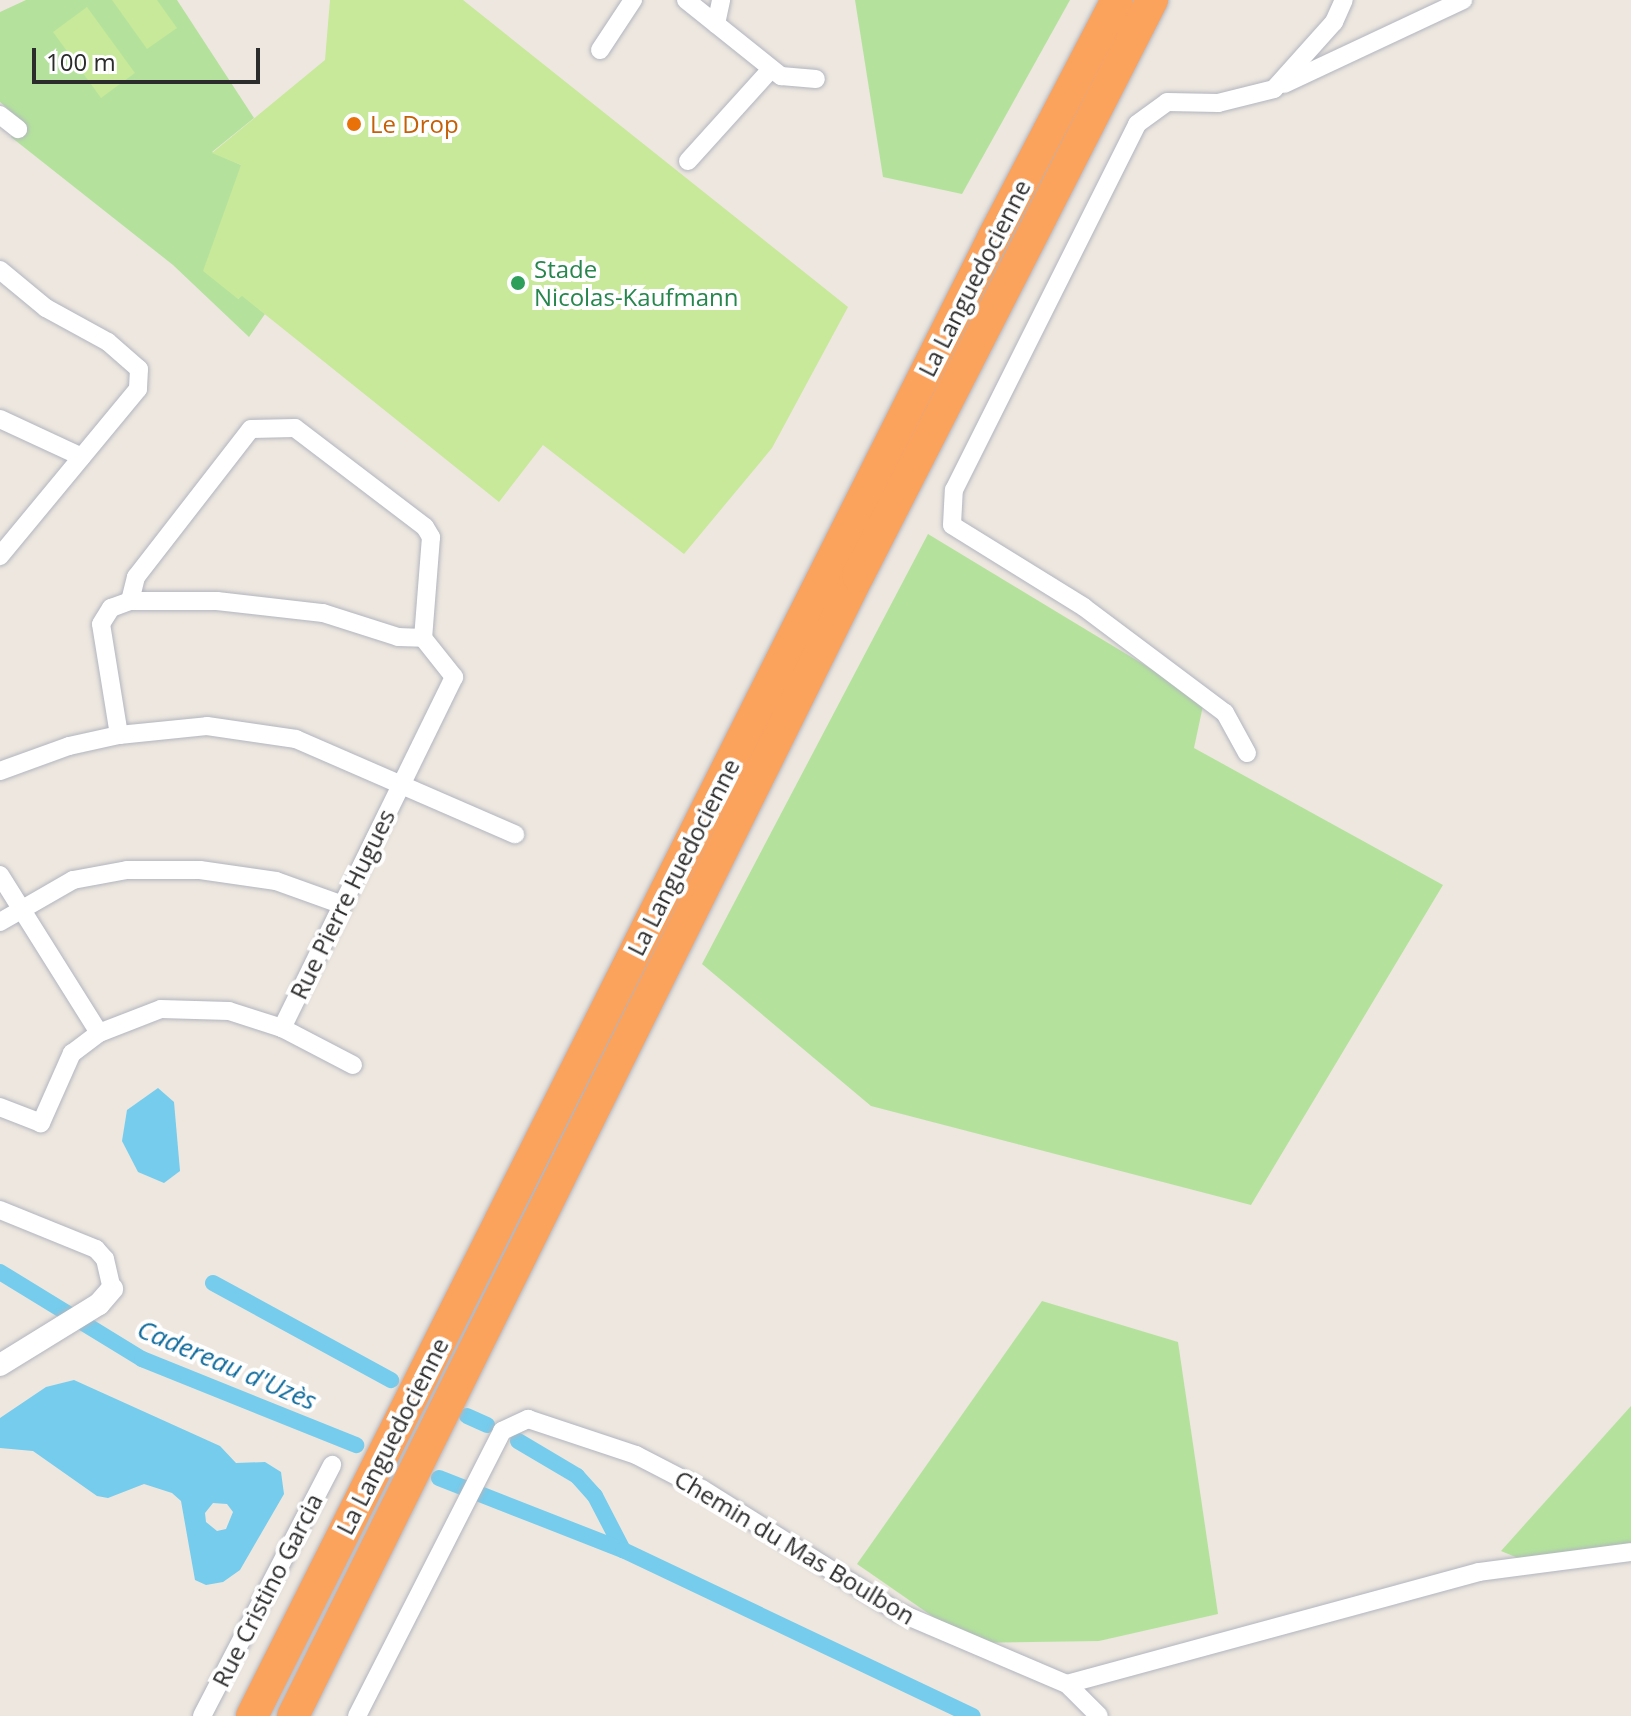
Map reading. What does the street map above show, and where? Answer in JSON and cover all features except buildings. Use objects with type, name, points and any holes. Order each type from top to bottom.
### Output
[{"type":"highway","name":"La Languedocienne","points":[[252,1716],[993,238],[1117,0]]},
{"type":"highway","name":"La Languedocienne","points":[[293,1716],[858,576],[1152,0]]},
{"type":"street","points":[[600,50],[633,0]]},
{"type":"street","points":[[686,0],[771,69],[791,80],[816,79]]},
{"type":"street","points":[[716,24],[723,10],[721,0]]},
{"type":"street","points":[[1274,89],[1334,22],[1344,0]]},
{"type":"street","points":[[1247,753],[1225,713],[1084,607],[952,525],[954,490],[1137,124],[1167,102],[1218,103],[1274,89],[1463,0]]},
{"type":"street","points":[[688,161],[771,69]]},
{"type":"street","points":[[0,115],[18,129]]},
{"type":"street","points":[[0,270],[46,308],[108,342],[139,369],[138,389],[0,556]]},
{"type":"street","points":[[0,419],[82,457]]},
{"type":"street","points":[[119,735],[101,624],[111,608],[130,601],[217,601],[323,613],[398,637],[423,638],[431,537],[425,527],[295,428],[272,425],[251,429],[136,577],[130,601]]},
{"type":"street","name":"Rue Pierre Hugues","points":[[282,1028],[454,677],[423,638]]},
{"type":"street","points":[[0,771],[69,746],[119,735],[207,726],[296,739],[401,781],[515,834]]},
{"type":"street","points":[[0,922],[73,880],[127,870],[200,870],[276,881],[343,905]]},
{"type":"street","points":[[0,875],[99,1033]]},
{"type":"street","points":[[0,1107],[41,1123],[72,1053],[99,1033],[161,1009],[194,1007],[229,1011],[282,1028],[353,1065]]},
{"type":"street","points":[[0,1210],[96,1249],[105,1259],[112,1289],[99,1304],[0,1365]]},
{"type":"street","name":"Chemin du Mas Boulbon","points":[[357,1716],[502,1431],[528,1419],[636,1455],[702,1489],[898,1612],[1067,1684]]},
{"type":"street","name":"Rue Cristino Garcia","points":[[202,1716],[332,1465]]},
{"type":"street","points":[[1099,1716],[1067,1684],[1479,1572],[1631,1552]]},
{"type":"green space","points":[[26,0],[177,0],[254,118],[212,152],[241,165],[238,299],[242,295],[265,314],[249,337],[173,265],[11,137],[22,121],[0,102],[0,12]]},
{"type":"green space","points":[[112,0],[157,0],[177,28],[147,49]]},
{"type":"green space","name":"Stade Nicolas-Kaufmann","points":[[330,0],[463,0],[848,307],[772,448],[684,554],[543,445],[499,502],[242,296],[238,299],[203,271],[241,165],[212,153],[325,60]]},
{"type":"green space","points":[[855,0],[1070,0],[962,194],[883,177]]},
{"type":"green space","points":[[87,7],[135,73],[101,98],[53,32]]},
{"type":"green space","points":[[928,534],[1204,701],[1194,748],[1443,885],[1251,1205],[871,1106],[702,964]]},
{"type":"green space","points":[[1042,1301],[1178,1342],[1218,1614],[1099,1641],[971,1643],[857,1564]]},
{"type":"green space","points":[[1631,1406],[1631,1546],[1528,1562],[1501,1551]]},
{"type":"water","points":[[158,1088],[174,1102],[180,1171],[164,1183],[138,1172],[122,1141],[127,1110]]},
{"type":"water","points":[[74,1380],[220,1446],[236,1463],[265,1462],[281,1472],[284,1494],[240,1570],[223,1582],[206,1585],[195,1580],[181,1501],[172,1493],[144,1484],[108,1498],[97,1496],[33,1451],[0,1448],[0,1418],[46,1387]],"holes":[[[213,1503],[227,1504],[233,1512],[226,1529],[217,1531],[206,1522],[205,1513]]]},
{"type":"waterway","name":"Cadereau d'Uzès","points":[[0,1272],[142,1359],[356,1445]]},
{"type":"waterway","points":[[213,1283],[391,1380]]},
{"type":"waterway","points":[[467,1416],[487,1425]]},
{"type":"waterway","points":[[518,1441],[577,1476],[595,1496],[623,1550]]},
{"type":"waterway","points":[[439,1478],[623,1550],[973,1716]]},
{"type":"place","name":"Le Drop","points":[[354,124]]},
{"type":"place","name":"Stade Nicolas-Kaufmann","points":[[518,283]]}]
